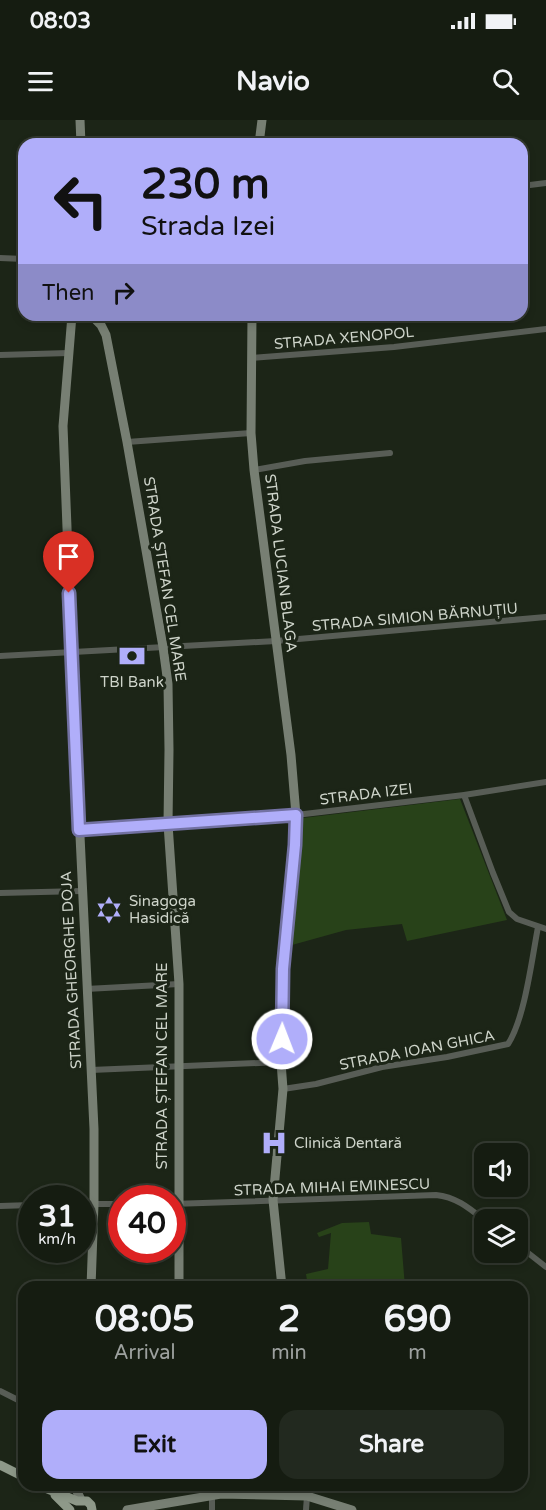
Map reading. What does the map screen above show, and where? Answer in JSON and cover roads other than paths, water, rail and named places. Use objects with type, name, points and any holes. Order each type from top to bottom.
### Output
[{"type":"main road","points":[[80,120],[81,138]]},
{"type":"main road","points":[[260,138],[262,120]]},
{"type":"main road","name":"STRADA GHEORGHE DOJA","points":[[72,321],[63,426],[71,652],[94,1129],[94,1185]]},
{"type":"main road","name":"STRADA ȘTEFAN CEL MARE","points":[[97,321],[106,335],[127,442],[164,647],[168,684],[168,824],[179,984],[175,1185]]},
{"type":"main road","name":"STRADA LUCIAN BLAGA","points":[[252,321],[251,433],[254,470],[291,754],[296,815],[283,969],[281,1062],[283,1089],[273,1200],[281,1281]]},
{"type":"main road","name":"STRADA GHEORGHE DOJA","points":[[91,1281],[92,1263]]},
{"type":"main road","name":"STRADA ȘTEFAN CEL MARE","points":[[178,1263],[179,1281]]},
{"type":"main road","points":[[0,1465],[18,1475]]},
{"type":"main road","points":[[76,1491],[79,1500]]},
{"type":"main road","points":[[127,1510],[208,1491]]},
{"type":"main road","points":[[228,1491],[307,1496],[352,1510]]},
{"type":"main road","points":[[306,1491],[307,1496]]},
{"type":"main road","points":[[51,1492],[71,1510],[79,1500]]},
{"type":"main road","points":[[51,1492],[90,1503],[92,1510]]},
{"type":"street","points":[[528,185],[546,183]]},
{"type":"street","points":[[0,258],[18,259]]},
{"type":"street","name":"STRADA XENOPOL","points":[[252,358],[394,347],[546,329]]},
{"type":"street","points":[[0,355],[69,353]]},
{"type":"street","points":[[127,442],[251,433]]},
{"type":"street","points":[[254,470],[305,461],[390,453]]},
{"type":"street","name":"STRADA SIMION BĂRNUȚIU","points":[[0,656],[276,641],[546,617]]},
{"type":"street","name":"STRADA IZEI","points":[[79,830],[296,815],[464,795],[546,782]]},
{"type":"street","points":[[464,795],[492,873],[509,912],[517,919],[546,929]]},
{"type":"street","points":[[0,892],[82,891]]},
{"type":"street","name":"STRADA IOAN GHICA","points":[[283,1089],[316,1084],[382,1067],[447,1057],[508,1044],[526,993],[538,927]]},
{"type":"street","points":[[87,989],[179,984]]},
{"type":"street","points":[[91,1070],[281,1062]]},
{"type":"street","name":"STRADA MIHAI EMINESCU","points":[[186,1204],[436,1195],[448,1196],[474,1212]]},
{"type":"street","points":[[0,1206],[18,1205]]},
{"type":"street","points":[[528,1253],[546,1267]]},
{"type":"street","points":[[0,1391],[18,1400]]},
{"type":"street","points":[[212,1491],[212,1510]]},
{"type":"street","points":[[306,1510],[307,1496]]},
{"type":"place","name":"TBI Bank","points":[[132,656]]},
{"type":"place","name":"Sinagoga Hasidică","points":[[109,910]]},
{"type":"place","name":"Clinică Dentară","points":[[274,1143]]}]
